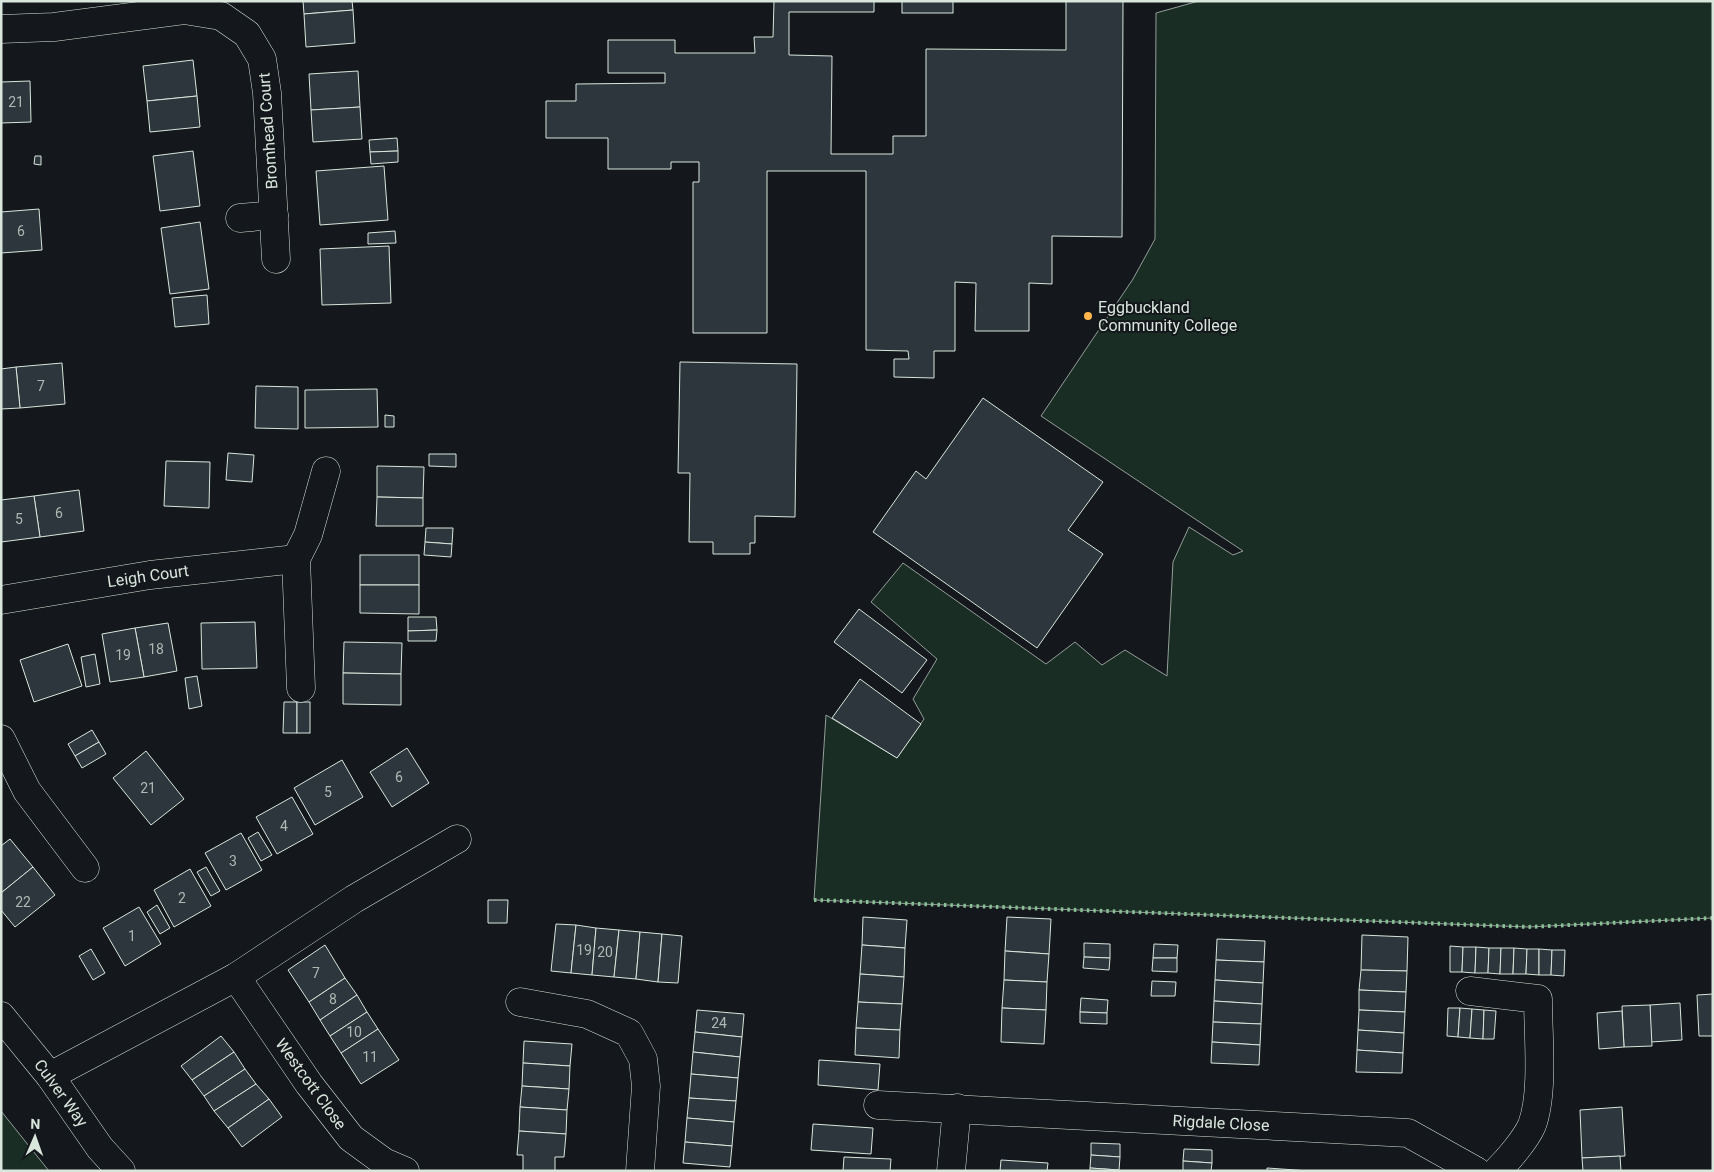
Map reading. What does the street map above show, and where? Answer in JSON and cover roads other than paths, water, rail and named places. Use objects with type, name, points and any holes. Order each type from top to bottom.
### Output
[{"type":"street","name":"Bromhead Court","points":[[1,29],[54,27],[184,10],[222,16],[247,34],[262,58],[276,259]]},
{"type":"street","points":[[240,218],[274,215]]},
{"type":"street","points":[[301,688],[296,559],[308,535],[326,471]]},
{"type":"street","name":"Leigh Court","points":[[1,600],[150,575],[296,559]]},
{"type":"street","points":[[1,739],[27,791],[85,868]]},
{"type":"street","points":[[50,1076],[236,977],[354,899],[457,839]]},
{"type":"street","name":"Westcott Close","points":[[236,977],[309,1084],[351,1138],[384,1162],[405,1171]]},
{"type":"street","points":[[1470,992],[1538,999],[1538,1094],[1532,1126],[1497,1171]]},
{"type":"street","points":[[520,1002],[587,1014],[629,1033],[643,1059],[646,1086],[640,1171]]},
{"type":"street","name":"Culver Way","points":[[1,1016],[50,1076],[100,1148],[121,1171]]},
{"type":"street","name":"Rigdale Close","points":[[878,1105],[1408,1133],[1476,1171]]},
{"type":"street","points":[[951,1171],[957,1108]]},
{"type":"place","name":"Eggbuckland Community College","points":[[1088,316]]}]
